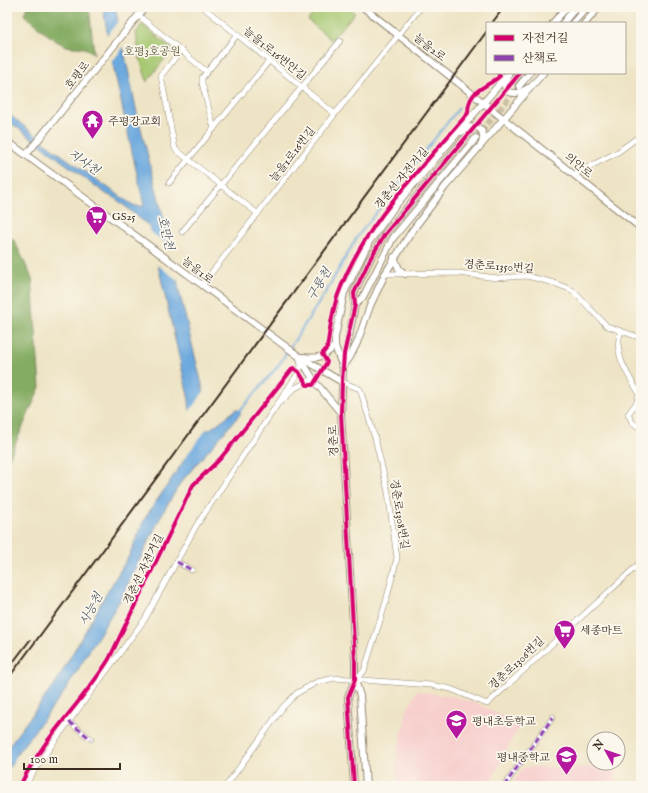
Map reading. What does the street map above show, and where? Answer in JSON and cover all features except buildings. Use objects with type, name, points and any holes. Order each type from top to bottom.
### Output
[{"type":"street","name":"호평로","points":[[26,155],[99,62],[145,7]]},
{"type":"street","name":"늘을1로16번안길","points":[[203,7],[335,114]]},
{"type":"street","name":"늘을2로","points":[[363,7],[504,119]]},
{"type":"street","name":"늘을1로16번길","points":[[202,285],[335,114],[421,7]]},
{"type":"street","points":[[554,22],[567,7]]},
{"type":"street","points":[[564,22],[576,7]]},
{"type":"street","points":[[574,22],[587,7]]},
{"type":"street","points":[[586,22],[599,7]]},
{"type":"street","points":[[138,15],[207,72]]},
{"type":"street","points":[[214,129],[202,83],[207,72],[237,35]]},
{"type":"street","points":[[182,232],[301,86],[340,41]]},
{"type":"street","points":[[181,50],[161,76],[175,149],[258,214]]},
{"type":"street","points":[[169,183],[269,61]]},
{"type":"street","points":[[343,367],[335,346],[344,293],[369,242],[395,206],[509,74]]},
{"type":"street","points":[[510,74],[505,86],[506,91],[512,94],[531,87]]},
{"type":"street","points":[[513,81],[519,74]]},
{"type":"street","points":[[519,86],[529,74]]},
{"type":"street","points":[[343,367],[357,343],[370,306],[394,257],[446,187],[542,74]]},
{"type":"street","name":"의안로","points":[[504,119],[641,228]]},
{"type":"street","points":[[455,136],[466,128],[478,127],[484,137],[481,147]]},
{"type":"street","name":"경춘로","points":[[366,786],[360,696],[355,680],[355,653],[340,412],[343,367],[355,305],[354,293],[370,259],[385,234],[470,132]]},
{"type":"street","points":[[575,174],[618,152],[641,135]]},
{"type":"street","name":"경춘로","points":[[355,305],[363,297],[393,238],[476,138]]},
{"type":"street","name":"늘을1로","points":[[7,141],[297,355],[342,382]]},
{"type":"street","points":[[394,257],[400,269],[405,274]]},
{"type":"street","name":"경춘로1350번길","points":[[385,274],[458,273],[497,278],[527,276],[554,283],[572,290],[607,326],[641,338]]},
{"type":"street","points":[[621,331],[618,339],[622,365],[639,393],[637,402],[628,414],[632,422],[641,429]]},
{"type":"street","points":[[297,355],[316,359],[324,356],[335,346]]},
{"type":"street","points":[[297,355],[313,379],[340,412]]},
{"type":"street","points":[[24,786],[34,769],[145,619],[196,526],[299,372],[301,366],[297,355]]},
{"type":"street","points":[[272,413],[295,388],[313,379]]},
{"type":"street","name":"경춘로1308번길","points":[[342,382],[360,389],[375,438],[386,484],[396,543],[397,558],[385,605],[364,671],[355,680]]},
{"type":"street","points":[[177,562],[192,570]]},
{"type":"street","name":"경춘로1306번길","points":[[355,680],[431,685],[451,689],[487,704],[641,562]]},
{"type":"street","points":[[226,786],[283,707],[297,692],[317,682],[335,678],[355,680]]},
{"type":"street","name":"경춘로","points":[[354,786],[348,697],[355,680]]},
{"type":"street","points":[[504,786],[553,717]]},
{"type":"street","points":[[69,722],[91,739]]},
{"type":"shaded area","name":"평내초등학교","points":[[417,691],[454,697],[476,703],[520,724],[490,784],[469,781],[467,786],[397,786],[396,759],[407,710]]},
{"type":"shaded area","name":"평내중학교","points":[[524,767],[586,767],[586,771],[616,771],[615,786],[510,786]]},
{"type":"green space","points":[[27,7],[89,7],[94,54],[85,48],[67,46],[52,38],[24,15]]},
{"type":"green space","points":[[319,7],[348,7],[355,13],[331,40],[308,20]]},
{"type":"green space","name":"호평3호공원","points":[[142,24],[172,49],[147,82],[139,55],[136,33]]},
{"type":"green space","points":[[14,240],[32,278],[40,387],[7,463],[7,241]]},
{"type":"water","name":"호만천","points":[[103,7],[115,7],[137,113],[173,255],[179,291],[204,393],[206,430],[209,430],[237,409],[241,413],[181,482],[163,512],[120,600],[65,691],[19,751],[7,771],[7,748],[55,684],[130,554],[145,518],[183,462],[191,435],[189,400],[149,226],[115,198],[106,194],[7,120],[7,113],[56,151],[134,206],[144,206],[111,56]]},
{"type":"pier","points":[[119,20],[125,45],[111,63],[105,38]]},
{"type":"pier","points":[[148,230],[174,249],[179,281],[156,264]]},
{"type":"pier","points":[[205,390],[208,427],[169,479],[181,461],[189,435],[188,413]]},
{"type":"waterway","name":"구룡천","points":[[549,10],[552,7]]},
{"type":"waterway","name":"구룡천","points":[[238,413],[278,366],[327,290],[357,237],[459,108]]},
{"type":"tunnel","points":[[472,131],[513,81]]},
{"type":"tunnel","points":[[476,138],[519,86]]},
{"type":"railway","points":[[493,22],[504,7]]},
{"type":"railway","points":[[7,680],[486,32]]},
{"type":"railway","points":[[7,670],[30,640]]},
{"type":"marked path","points":[[177,562],[192,570]]},
{"type":"marked path","points":[[504,786],[553,717]]},
{"type":"marked path","points":[[69,722],[91,739]]},
{"type":"cycle path","name":"경춘선 자전거길","points":[[20,786],[39,753],[87,691],[109,659],[193,485],[220,459],[293,368],[299,372],[307,385],[313,385],[327,362],[322,354],[327,348],[339,292],[350,267],[364,242],[396,197],[468,113],[469,105],[474,94],[500,76],[499,74]]},
{"type":"cycle path","points":[[354,786],[348,697],[355,680],[355,661],[341,413],[344,354],[355,305],[354,293],[370,259],[385,234],[519,74]]},
{"type":"place","name":"주평강교회","points":[[92,140]]},
{"type":"place","name":"GS25","points":[[96,236]]},
{"type":"place","name":"세종마트","points":[[565,650]]},
{"type":"place","name":"평내초등학교","points":[[456,740]]},
{"type":"place","name":"평내중학교","points":[[566,776]]},
{"type":"water label","name":"지사천","points":[[84,162]]},
{"type":"water label","name":"사능천","points":[[91,609]]}]
